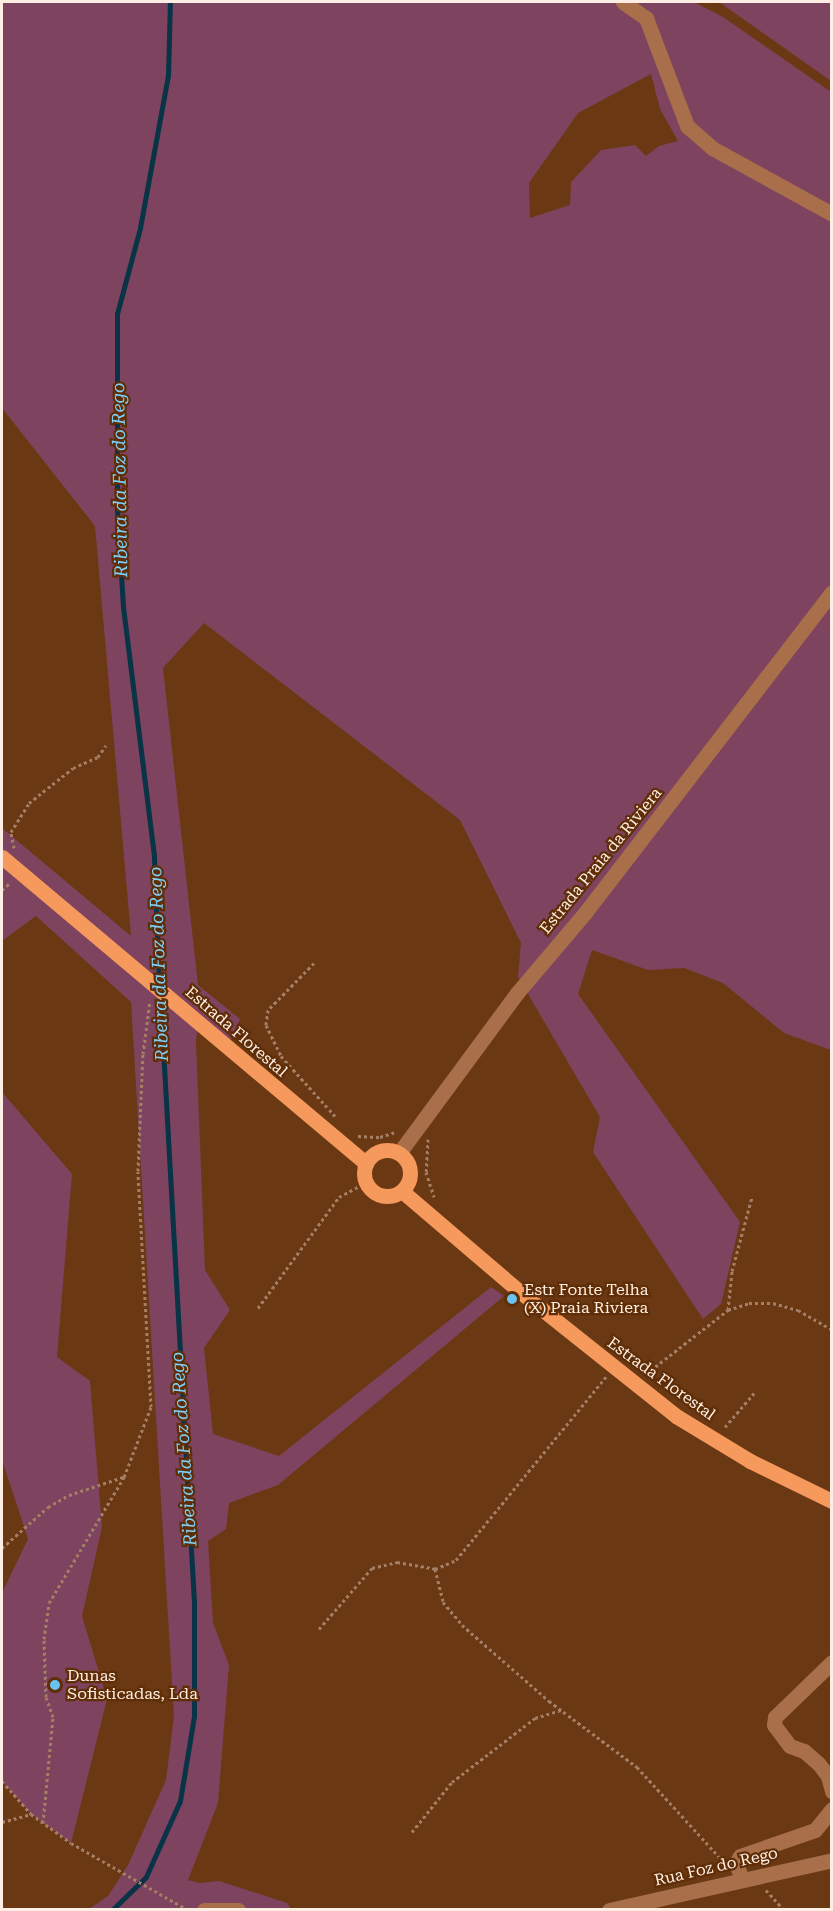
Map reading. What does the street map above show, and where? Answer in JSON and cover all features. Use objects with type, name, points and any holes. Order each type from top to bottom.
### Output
[{"type":"main road","name":"Estrada Florestal","points":[[2,857],[366,1163]]},
{"type":"main road","points":[[381,1151],[399,1153],[411,1171],[403,1192],[382,1196],[365,1183],[366,1163],[381,1151]]},
{"type":"main road","name":"Estrada Florestal","points":[[403,1192],[633,1384],[750,1461],[831,1502]]},
{"type":"street","points":[[623,2],[646,18],[687,126],[711,148],[831,214]]},
{"type":"street","name":"Estrada Praia da Riviera","points":[[399,1153],[517,993],[584,914],[831,592]]},
{"type":"street","points":[[831,1662],[775,1717],[774,1725],[790,1746],[804,1751],[818,1763],[828,1776],[831,1791]]},
{"type":"street","points":[[745,1879],[736,1863],[740,1856],[815,1830],[831,1809]]},
{"type":"street","name":"Rua Foz do Rego","points":[[609,1910],[831,1860]]},
{"type":"street","points":[[204,1910],[237,1910]]},
{"type":"path","points":[[2,890],[18,871],[11,832],[16,820],[29,803],[73,768],[98,757],[106,745]]},
{"type":"path","points":[[314,963],[268,1010],[266,1025],[270,1040],[281,1056],[337,1118]]},
{"type":"path","points":[[43,1823],[53,1717],[46,1697],[44,1650],[49,1603],[124,1477],[151,1407],[138,1171],[143,1054],[152,984]]},
{"type":"path","points":[[430,1130],[426,1172],[438,1202]]},
{"type":"path","points":[[258,1308],[339,1197],[365,1183]]},
{"type":"path","points":[[728,1310],[732,1271],[752,1197]]},
{"type":"path","points":[[633,1384],[728,1310],[749,1303],[773,1303],[798,1310],[831,1330]]},
{"type":"path","points":[[319,1629],[372,1568],[397,1562],[435,1569],[456,1560],[613,1369]]},
{"type":"path","points":[[723,1433],[755,1392]]},
{"type":"path","points":[[2,1548],[48,1507],[69,1495],[124,1477]]},
{"type":"path","points":[[435,1569],[443,1602],[462,1625],[562,1710],[637,1767],[745,1879],[784,1910]]},
{"type":"path","points":[[412,1832],[452,1782],[535,1718],[562,1710]]},
{"type":"path","points":[[2,1781],[31,1814],[43,1823],[188,1910]]},
{"type":"path","points":[[2,1822],[31,1814]]},
{"type":"shaded area","points":[[2,2],[694,2],[723,17],[831,92],[831,1050],[784,1033],[723,983],[684,968],[648,970],[592,950],[578,994],[740,1222],[721,1304],[703,1319],[593,1152],[600,1117],[518,977],[521,943],[460,820],[204,623],[163,668],[198,985],[240,1019],[227,1047],[198,1023],[196,1042],[205,1270],[230,1310],[204,1348],[213,1434],[279,1456],[491,1287],[504,1296],[278,1485],[229,1503],[226,1529],[208,1541],[213,1623],[229,1665],[218,1803],[188,1880],[199,1883],[219,1881],[287,1903],[291,1909],[89,1909],[108,1896],[128,1865],[166,1780],[174,1716],[131,1002],[36,916],[2,941],[2,828],[131,936],[95,526],[2,408]],"holes":[[[651,74],[660,109],[678,141],[659,146],[646,156],[635,145],[601,150],[571,182],[570,205],[530,218],[529,183],[578,113]]]},
{"type":"shaded area","points":[[719,2],[831,2],[831,81]]},
{"type":"shaded area","points":[[2,1092],[72,1174],[57,1357],[90,1381],[102,1527],[82,1616],[107,1699],[71,1843],[31,1814],[2,1781],[2,1593],[28,1539],[2,1460]]},
{"type":"waterway","name":"Ribeira da Foz do Rego","points":[[159,983],[154,856],[123,607],[117,508],[117,314],[140,228],[168,76],[170,2]]},
{"type":"waterway","name":"Ribeira da Foz do Rego","points":[[112,1910],[146,1877],[180,1801],[194,1716],[194,1603],[160,994]]},
{"type":"place","name":"Estr Fonte Telha (X) Praia Riviera","points":[[512,1299]]},
{"type":"place","name":"Dunas Sofisticadas, Lda","points":[[55,1685]]}]
